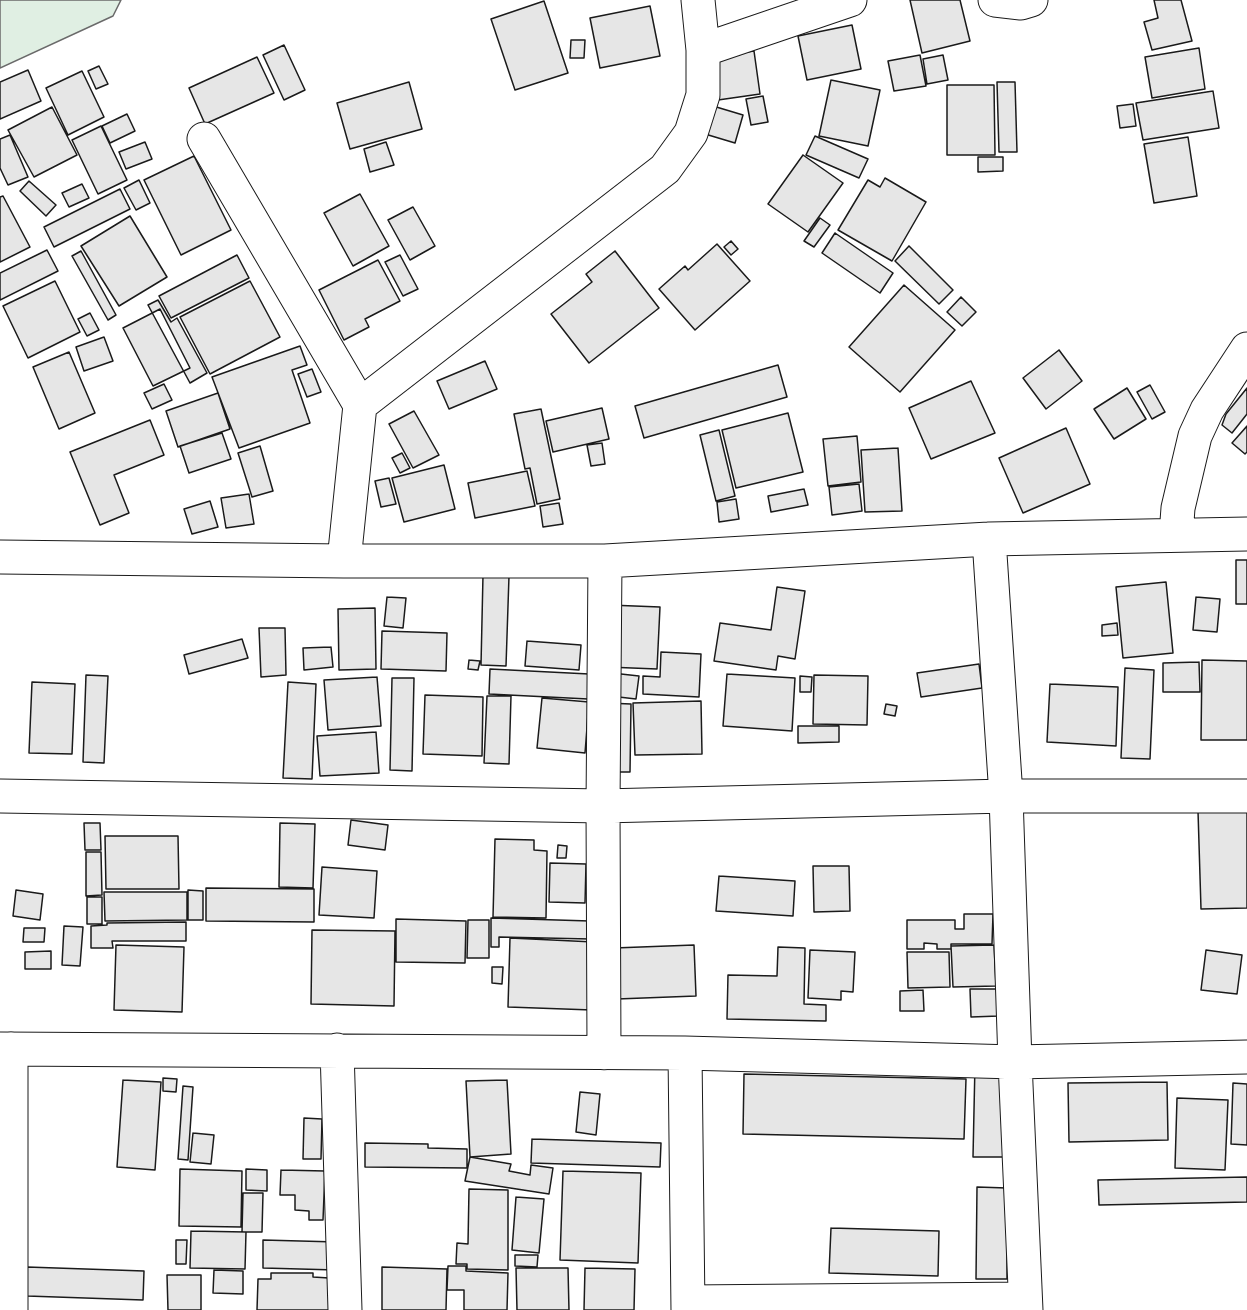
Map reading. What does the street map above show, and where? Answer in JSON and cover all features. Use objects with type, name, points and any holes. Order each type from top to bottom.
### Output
[{"type":"street","points":[[360,405],[665,169],[691,133],[703,95],[703,50],[698,0]]},
{"type":"street","points":[[703,50],[850,0]]},
{"type":"street","points":[[995,0],[1021,3],[1031,0]]},
{"type":"street","points":[[204,140],[360,405],[344,561]]},
{"type":"street","points":[[1176,535],[1178,508],[1195,436],[1207,410],[1247,349]]},
{"type":"street","points":[[0,557],[605,561],[989,539],[1247,534]]},
{"type":"street","points":[[685,1053],[688,1306],[1025,1304],[1006,796],[989,539]]},
{"type":"street","points":[[604,1053],[605,561]]},
{"type":"street","points":[[0,796],[603,806],[1006,796],[1247,796]]},
{"type":"street","points":[[11,1310],[5,1049],[685,1053],[1015,1062],[1247,1057]]},
{"type":"street","points":[[336,1050],[345,1310]]},
{"type":"green space","points":[[0,0],[121,0],[113,16],[0,68]]},
{"type":"building","points":[[910,0],[960,0],[970,41],[922,53]]},
{"type":"building","points":[[1154,0],[1181,0],[1192,41],[1152,50],[1144,22],[1158,18]]},
{"type":"building","points":[[544,1],[568,73],[515,90],[491,19]]},
{"type":"building","points":[[650,6],[660,56],[600,68],[590,18]]},
{"type":"building","points":[[852,25],[861,69],[807,80],[798,36]]},
{"type":"building","points":[[571,40],[585,40],[584,58],[570,58]]},
{"type":"building","points":[[284,45],[305,90],[284,100],[263,55]]},
{"type":"building","points":[[1199,48],[1205,89],[1152,98],[1145,57]]},
{"type":"building","points":[[754,51],[760,94],[711,101],[704,58]]},
{"type":"building","points":[[920,55],[926,86],[894,91],[888,61]]},
{"type":"building","points":[[943,55],[948,80],[927,84],[923,59]]},
{"type":"building","points":[[257,57],[274,93],[205,124],[189,88]]},
{"type":"building","points":[[99,66],[108,84],[96,89],[88,71]]},
{"type":"building","points":[[28,70],[41,101],[0,119],[0,82]]},
{"type":"building","points":[[82,71],[104,117],[68,135],[46,88]]},
{"type":"building","points":[[831,80],[880,90],[868,146],[819,136]]},
{"type":"building","points":[[409,82],[422,129],[350,149],[337,103]]},
{"type":"building","points":[[997,82],[1015,82],[1017,152],[999,152]]},
{"type":"building","points":[[947,85],[994,85],[995,155],[947,155]]},
{"type":"building","points":[[1213,91],[1219,128],[1143,140],[1136,103]]},
{"type":"building","points":[[763,96],[768,122],[751,125],[746,99]]},
{"type":"building","points":[[703,103],[743,115],[735,143],[695,131]]},
{"type":"building","points":[[1133,104],[1136,126],[1120,128],[1117,106]]},
{"type":"building","points":[[52,107],[77,155],[34,177],[8,130]]},
{"type":"building","points":[[127,114],[135,131],[110,143],[102,126]]},
{"type":"building","points":[[101,126],[127,180],[98,194],[72,140]]},
{"type":"building","points":[[10,135],[28,177],[8,185],[0,168],[0,139]]},
{"type":"building","points":[[815,136],[868,159],[859,178],[806,155]]},
{"type":"building","points":[[1188,137],[1197,196],[1154,203],[1144,144]]},
{"type":"building","points":[[145,142],[152,159],[126,169],[119,152]]},
{"type":"building","points":[[386,142],[394,165],[370,172],[364,149]]},
{"type":"building","points":[[803,155],[843,183],[808,232],[768,204]]},
{"type":"building","points":[[194,156],[231,230],[181,255],[144,180]]},
{"type":"building","points":[[978,157],[1003,157],[1003,171],[978,172]]},
{"type":"building","points":[[885,178],[926,202],[892,261],[838,230],[868,180],[880,187]]},
{"type":"building","points":[[139,180],[150,203],[136,210],[124,188]]},
{"type":"building","points":[[29,181],[56,205],[46,216],[20,191]]},
{"type":"building","points":[[82,184],[89,198],[69,207],[62,193]]},
{"type":"building","points":[[120,189],[130,209],[54,247],[44,227]]},
{"type":"building","points":[[360,194],[389,246],[353,266],[324,213]]},
{"type":"building","points":[[3,196],[30,247],[0,262],[0,197]]},
{"type":"building","points":[[413,207],[435,246],[410,260],[388,220]]},
{"type":"building","points":[[130,216],[167,277],[119,306],[81,246]]},
{"type":"building","points":[[820,218],[830,225],[814,247],[804,241]]},
{"type":"building","points":[[835,233],[893,273],[880,293],[822,253]]},
{"type":"building","points":[[731,241],[738,249],[731,255],[724,247]]},
{"type":"building","points":[[717,244],[750,281],[695,330],[659,289],[685,266],[688,270]]},
{"type":"building","points":[[909,246],[953,290],[939,304],[895,261]]},
{"type":"building","points":[[47,250],[58,271],[0,300],[0,273]]},
{"type":"building","points":[[81,251],[116,315],[108,320],[72,256]]},
{"type":"building","points":[[615,251],[659,308],[589,363],[551,314],[592,282],[586,274]]},
{"type":"building","points":[[237,255],[249,278],[171,318],[159,296]]},
{"type":"building","points":[[400,255],[418,289],[403,296],[385,262]]},
{"type":"building","points":[[378,260],[400,301],[365,319],[369,327],[344,340],[319,290]]},
{"type":"building","points":[[55,281],[80,332],[28,358],[3,306]]},
{"type":"building","points":[[250,281],[280,337],[210,374],[180,317]]},
{"type":"building","points":[[904,285],[955,330],[900,392],[849,347]]},
{"type":"building","points":[[961,297],[976,312],[962,326],[947,312]]},
{"type":"building","points":[[158,300],[171,322],[177,318],[207,373],[190,383],[148,305]]},
{"type":"building","points":[[160,309],[190,368],[153,386],[123,328]]},
{"type":"building","points":[[90,313],[99,330],[87,336],[78,319]]},
{"type":"building","points":[[104,337],[113,361],[84,371],[76,347]]},
{"type":"building","points":[[300,346],[307,365],[292,370],[310,423],[239,448],[212,377]]},
{"type":"building","points":[[1059,350],[1082,381],[1046,409],[1023,378]]},
{"type":"building","points":[[69,352],[95,413],[59,429],[33,367]]},
{"type":"building","points":[[485,361],[497,389],[449,409],[437,381]]},
{"type":"building","points":[[778,365],[787,397],[644,438],[635,406]]},
{"type":"building","points":[[312,369],[321,392],[307,397],[298,374]]},
{"type":"building","points":[[971,381],[995,433],[931,459],[909,408]]},
{"type":"building","points":[[164,384],[172,400],[152,409],[144,393]]},
{"type":"building","points":[[1150,385],[1165,412],[1152,419],[1137,392]]},
{"type":"building","points":[[1127,388],[1146,419],[1114,439],[1094,409]]},
{"type":"building","points":[[1247,388],[1247,414],[1232,433],[1222,425],[1226,414]]},
{"type":"building","points":[[218,393],[230,429],[178,447],[166,411]]},
{"type":"building","points":[[602,408],[609,439],[553,452],[546,421]]},
{"type":"building","points":[[541,409],[560,499],[537,504],[530,468],[525,469],[514,414]]},
{"type":"building","points":[[414,411],[439,455],[413,468],[389,424]]},
{"type":"building","points":[[788,413],[803,472],[736,488],[722,430]]},
{"type":"building","points":[[150,420],[164,455],[114,475],[129,513],[100,525],[70,452]]},
{"type":"building","points":[[1247,426],[1247,452],[1245,454],[1232,443]]},
{"type":"building","points":[[1066,428],[1090,484],[1023,513],[999,458]]},
{"type":"building","points":[[719,430],[735,496],[716,501],[700,435]]},
{"type":"building","points":[[222,433],[231,459],[189,473],[180,446]]},
{"type":"building","points":[[857,436],[861,482],[828,486],[823,439]]},
{"type":"building","points":[[602,443],[605,464],[591,466],[587,445]]},
{"type":"building","points":[[260,446],[273,491],[252,497],[238,453]]},
{"type":"building","points":[[898,448],[902,511],[865,512],[861,450]]},
{"type":"building","points":[[402,453],[410,468],[400,473],[392,458]]},
{"type":"building","points":[[444,465],[455,509],[404,522],[392,478]]},
{"type":"building","points":[[527,471],[535,506],[475,518],[468,483]]},
{"type":"building","points":[[389,478],[396,504],[381,507],[375,481]]},
{"type":"building","points":[[859,484],[862,511],[832,515],[829,487]]},
{"type":"building","points":[[804,489],[808,505],[771,512],[768,496]]},
{"type":"building","points":[[249,494],[254,524],[226,528],[221,498]]},
{"type":"building","points":[[736,499],[739,519],[719,522],[717,502]]},
{"type":"building","points":[[210,501],[218,527],[192,534],[184,509]]},
{"type":"building","points":[[559,503],[563,524],[543,527],[540,506]]},
{"type":"building","points":[[1236,560],[1247,560],[1247,604],[1236,604]]},
{"type":"building","points":[[483,575],[509,576],[506,666],[481,665]]},
{"type":"building","points":[[1166,582],[1173,653],[1123,658],[1116,587]]},
{"type":"building","points":[[777,587],[805,591],[795,659],[778,656],[776,670],[714,661],[720,623],[771,630]]},
{"type":"building","points":[[387,597],[406,598],[403,628],[384,626]]},
{"type":"building","points":[[1196,597],[1220,599],[1217,632],[1193,630]]},
{"type":"building","points":[[609,605],[660,607],[657,669],[607,667]]},
{"type":"building","points":[[375,608],[376,669],[339,670],[338,609]]},
{"type":"building","points":[[1117,623],[1118,635],[1102,636],[1102,625]]},
{"type":"building","points":[[259,628],[285,628],[286,675],[261,677]]},
{"type":"building","points":[[382,631],[447,633],[446,671],[381,669]]},
{"type":"building","points":[[242,639],[248,658],[189,674],[184,655]]},
{"type":"building","points":[[527,641],[581,645],[579,670],[525,666]]},
{"type":"building","points":[[331,647],[333,667],[304,670],[303,648]]},
{"type":"building","points":[[661,652],[701,654],[699,697],[643,694],[643,676],[660,677]]},
{"type":"building","points":[[469,660],[480,661],[478,670],[468,669]]},
{"type":"building","points":[[1202,660],[1247,661],[1247,740],[1201,740]]},
{"type":"building","points":[[1199,662],[1200,692],[1163,692],[1163,663]]},
{"type":"building","points":[[979,664],[982,688],[921,697],[917,673]]},
{"type":"building","points":[[1125,668],[1154,670],[1150,759],[1121,758]]},
{"type":"building","points":[[490,669],[589,674],[588,699],[489,694]]},
{"type":"building","points":[[612,673],[639,676],[636,699],[610,696]]},
{"type":"building","points":[[727,674],[795,678],[792,731],[723,726]]},
{"type":"building","points":[[86,675],[108,676],[104,763],[83,762]]},
{"type":"building","points":[[814,675],[868,676],[867,725],[813,724]]},
{"type":"building","points":[[800,676],[812,677],[811,692],[800,692]]},
{"type":"building","points":[[377,677],[381,726],[328,730],[324,680]]},
{"type":"building","points":[[392,678],[414,678],[412,771],[390,770]]},
{"type":"building","points":[[32,682],[75,684],[72,754],[29,753]]},
{"type":"building","points":[[288,682],[316,684],[312,779],[283,778]]},
{"type":"building","points":[[1050,684],[1118,687],[1116,746],[1047,742]]},
{"type":"building","points":[[425,695],[483,697],[482,756],[423,754]]},
{"type":"building","points":[[487,696],[511,696],[509,764],[484,763]]},
{"type":"building","points":[[542,698],[589,702],[585,753],[537,748]]},
{"type":"building","points":[[701,701],[702,754],[635,755],[633,703]]},
{"type":"building","points":[[607,703],[631,704],[630,772],[606,772]]},
{"type":"building","points":[[886,704],[897,706],[895,716],[884,714]]},
{"type":"building","points":[[798,726],[839,726],[839,742],[798,743]]},
{"type":"building","points":[[376,732],[379,773],[320,776],[317,736]]},
{"type":"building","points":[[1247,810],[1247,908],[1201,909],[1198,811]]},
{"type":"building","points":[[351,820],[388,825],[385,850],[348,845]]},
{"type":"building","points":[[84,823],[100,823],[101,850],[85,850]]},
{"type":"building","points":[[280,823],[315,824],[313,888],[279,887]]},
{"type":"building","points":[[105,836],[178,836],[179,889],[106,889]]},
{"type":"building","points":[[495,839],[534,840],[534,850],[547,851],[546,918],[493,917]]},
{"type":"building","points":[[558,845],[567,846],[566,858],[557,858]]},
{"type":"building","points":[[86,852],[101,852],[102,895],[86,896]]},
{"type":"building","points":[[550,863],[586,864],[585,903],[549,902]]},
{"type":"building","points":[[813,866],[849,866],[850,911],[814,912]]},
{"type":"building","points":[[322,867],[377,871],[374,918],[319,915]]},
{"type":"building","points":[[719,876],[795,881],[793,916],[716,911]]},
{"type":"building","points":[[206,888],[314,889],[314,922],[206,921]]},
{"type":"building","points":[[16,890],[43,894],[40,920],[13,916]]},
{"type":"building","points":[[188,890],[203,891],[203,920],[188,920]]},
{"type":"building","points":[[104,892],[187,892],[187,920],[105,921]]},
{"type":"building","points":[[87,897],[102,897],[102,924],[87,924]]},
{"type":"building","points":[[964,914],[993,914],[992,944],[951,944],[951,949],[937,949],[937,944],[924,943],[924,949],[907,949],[907,920],[955,920],[955,929],[964,929]]},
{"type":"building","points":[[491,918],[590,921],[590,939],[499,937],[499,947],[491,947]]},
{"type":"building","points":[[396,919],[466,921],[465,963],[396,962]]},
{"type":"building","points":[[468,920],[489,920],[489,958],[467,958]]},
{"type":"building","points":[[186,922],[186,941],[112,941],[113,948],[91,948],[91,926],[107,925],[107,923]]},
{"type":"building","points":[[64,926],[83,927],[80,966],[62,965]]},
{"type":"building","points":[[24,928],[45,928],[44,942],[23,942]]},
{"type":"building","points":[[312,930],[395,931],[394,1006],[311,1004]]},
{"type":"building","points":[[510,938],[594,942],[592,1010],[508,1007]]},
{"type":"building","points":[[116,945],[184,947],[182,1012],[114,1010]]},
{"type":"building","points":[[694,945],[696,996],[617,999],[614,948]]},
{"type":"building","points":[[994,945],[996,986],[953,987],[951,946]]},
{"type":"building","points":[[778,947],[805,948],[804,1004],[826,1005],[826,1021],[727,1019],[728,975],[777,976]]},
{"type":"building","points":[[810,950],[855,952],[853,992],[841,991],[841,1000],[808,998]]},
{"type":"building","points":[[1206,950],[1242,955],[1237,994],[1201,990]]},
{"type":"building","points":[[51,951],[51,969],[25,969],[25,952]]},
{"type":"building","points":[[907,952],[949,952],[950,987],[908,988]]},
{"type":"building","points":[[492,967],[503,967],[502,984],[492,983]]},
{"type":"building","points":[[970,989],[999,989],[999,1016],[971,1017]]},
{"type":"building","points":[[923,990],[924,1011],[900,1011],[900,991]]},
{"type":"building","points":[[975,1064],[1008,1065],[1006,1157],[973,1157]]},
{"type":"building","points":[[744,1074],[966,1079],[964,1139],[743,1134]]},
{"type":"building","points":[[163,1078],[177,1079],[176,1092],[163,1091]]},
{"type":"building","points":[[123,1080],[161,1082],[155,1170],[117,1167]]},
{"type":"building","points":[[507,1080],[511,1154],[470,1157],[466,1081]]},
{"type":"building","points":[[1167,1082],[1168,1140],[1069,1142],[1068,1083]]},
{"type":"building","points":[[1233,1083],[1247,1084],[1247,1145],[1231,1144]]},
{"type":"building","points":[[183,1086],[193,1087],[188,1160],[178,1159]]},
{"type":"building","points":[[580,1092],[600,1094],[596,1135],[576,1132]]},
{"type":"building","points":[[1177,1098],[1228,1100],[1225,1170],[1175,1168]]},
{"type":"building","points":[[304,1118],[322,1119],[321,1159],[303,1159]]},
{"type":"building","points":[[193,1133],[214,1135],[211,1164],[190,1162]]},
{"type":"building","points":[[532,1139],[661,1143],[660,1167],[531,1163]]},
{"type":"building","points":[[365,1143],[428,1144],[428,1148],[467,1149],[467,1168],[365,1167]]},
{"type":"building","points":[[470,1157],[511,1164],[509,1171],[530,1175],[531,1165],[553,1168],[549,1194],[465,1181]]},
{"type":"building","points":[[180,1169],[242,1171],[241,1227],[179,1226]]},
{"type":"building","points":[[246,1169],[267,1170],[267,1191],[246,1190]]},
{"type":"building","points":[[281,1170],[325,1171],[323,1220],[309,1220],[309,1211],[295,1210],[295,1195],[280,1195]]},
{"type":"building","points":[[563,1171],[641,1173],[638,1263],[560,1260]]},
{"type":"building","points":[[1247,1177],[1247,1202],[1099,1205],[1098,1180]]},
{"type":"building","points":[[977,1187],[1007,1188],[1007,1279],[976,1279]]},
{"type":"building","points":[[469,1189],[508,1190],[508,1270],[467,1269],[467,1264],[456,1264],[457,1243],[468,1244]]},
{"type":"building","points":[[243,1193],[263,1193],[262,1232],[242,1232]]},
{"type":"building","points":[[516,1197],[544,1199],[539,1253],[512,1250]]},
{"type":"building","points":[[831,1228],[939,1231],[938,1276],[829,1273]]},
{"type":"building","points":[[191,1231],[246,1232],[245,1269],[190,1268]]},
{"type":"building","points":[[176,1240],[187,1240],[186,1264],[176,1264]]},
{"type":"building","points":[[263,1240],[337,1242],[336,1270],[263,1268]]},
{"type":"building","points":[[515,1255],[538,1255],[537,1267],[515,1266]]},
{"type":"building","points":[[448,1266],[466,1266],[466,1271],[508,1273],[507,1310],[464,1310],[464,1290],[447,1290]]},
{"type":"building","points":[[27,1267],[144,1271],[143,1300],[27,1296]]},
{"type":"building","points":[[382,1267],[447,1269],[446,1310],[382,1310]]},
{"type":"building","points":[[516,1268],[568,1268],[569,1310],[517,1310]]},
{"type":"building","points":[[585,1268],[635,1269],[634,1310],[584,1310]]},
{"type":"building","points":[[214,1270],[243,1271],[243,1294],[213,1293]]},
{"type":"building","points":[[271,1273],[313,1273],[313,1277],[329,1278],[329,1310],[257,1310],[258,1279],[271,1279]]},
{"type":"building","points":[[167,1275],[201,1275],[201,1310],[168,1310]]}]
